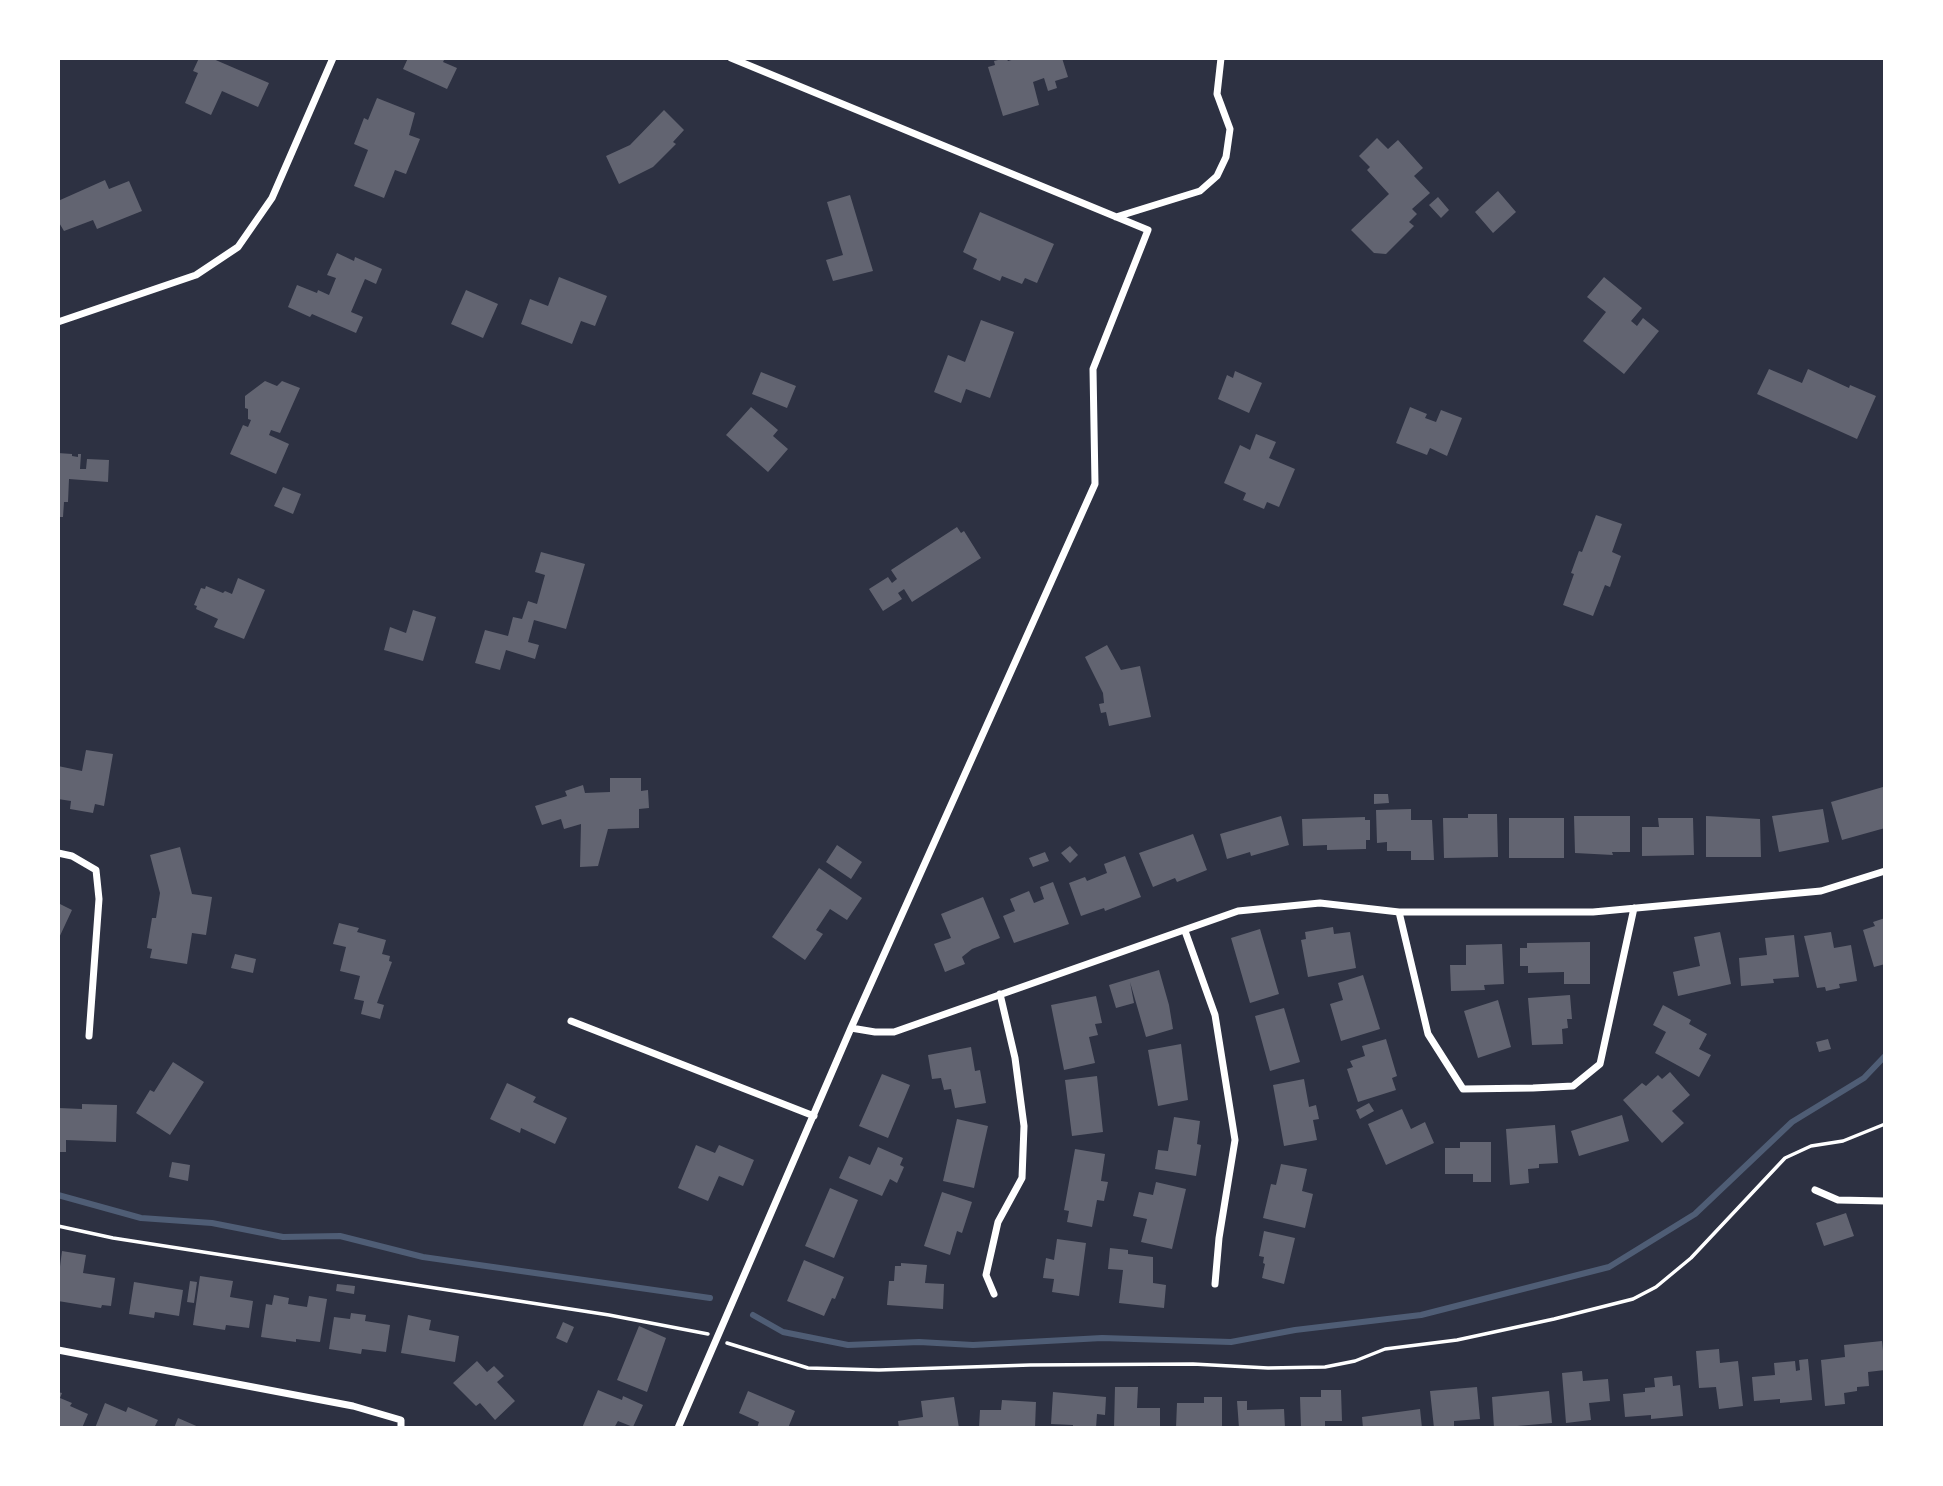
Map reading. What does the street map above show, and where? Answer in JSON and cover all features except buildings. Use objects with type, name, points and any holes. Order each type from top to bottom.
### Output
[{"type":"street","points":[[58,321],[196,275],[238,247],[272,198],[333,58]]},
{"type":"street","points":[[678,1428],[851,1028],[1095,484],[1093,369],[1148,230],[731,58]]},
{"type":"street","points":[[1115,217],[1200,191],[1217,176],[1226,157],[1230,129],[1217,94],[1221,58]]},
{"type":"street","points":[[58,853],[72,856],[96,870],[99,898],[89,1036]]},
{"type":"street","points":[[851,1028],[894,1032],[1238,911],[1320,903],[1399,912],[1593,912],[1821,891],[1885,871]]},
{"type":"street","points":[[1399,912],[1428,1034],[1463,1089],[1534,1088],[1573,1086],[1600,1064],[1634,908]]},
{"type":"street","points":[[1185,931],[1214,1015],[1235,1140],[1219,1238],[1215,1284]]},
{"type":"street","points":[[994,1294],[986,1275],[998,1222],[1022,1178],[1024,1126],[1015,1058],[1000,994]]},
{"type":"street","points":[[571,1021],[814,1116]]},
{"type":"street","points":[[1815,1190],[1838,1200],[1885,1201]]},
{"type":"street","points":[[58,1350],[353,1406],[401,1420],[401,1428]]},
{"type":"path","points":[[731,1344],[808,1368],[878,1370],[1030,1365],[1193,1364],[1325,1367],[1355,1361],[1385,1349],[1457,1340],[1633,1299],[1656,1287],[1691,1258],[1785,1158],[1811,1146],[1843,1141],[1885,1124]]},
{"type":"path","points":[[58,1226],[113,1238],[702,1332]]},
{"type":"waterway","points":[[753,1315],[783,1332],[848,1345],[919,1342],[973,1345],[1102,1338],[1231,1342],[1295,1330],[1421,1315],[1609,1267],[1695,1214],[1792,1122],[1864,1078],[1885,1056]]},
{"type":"waterway","points":[[58,1195],[141,1218],[212,1223],[283,1237],[340,1236],[423,1257],[710,1298]]}]
